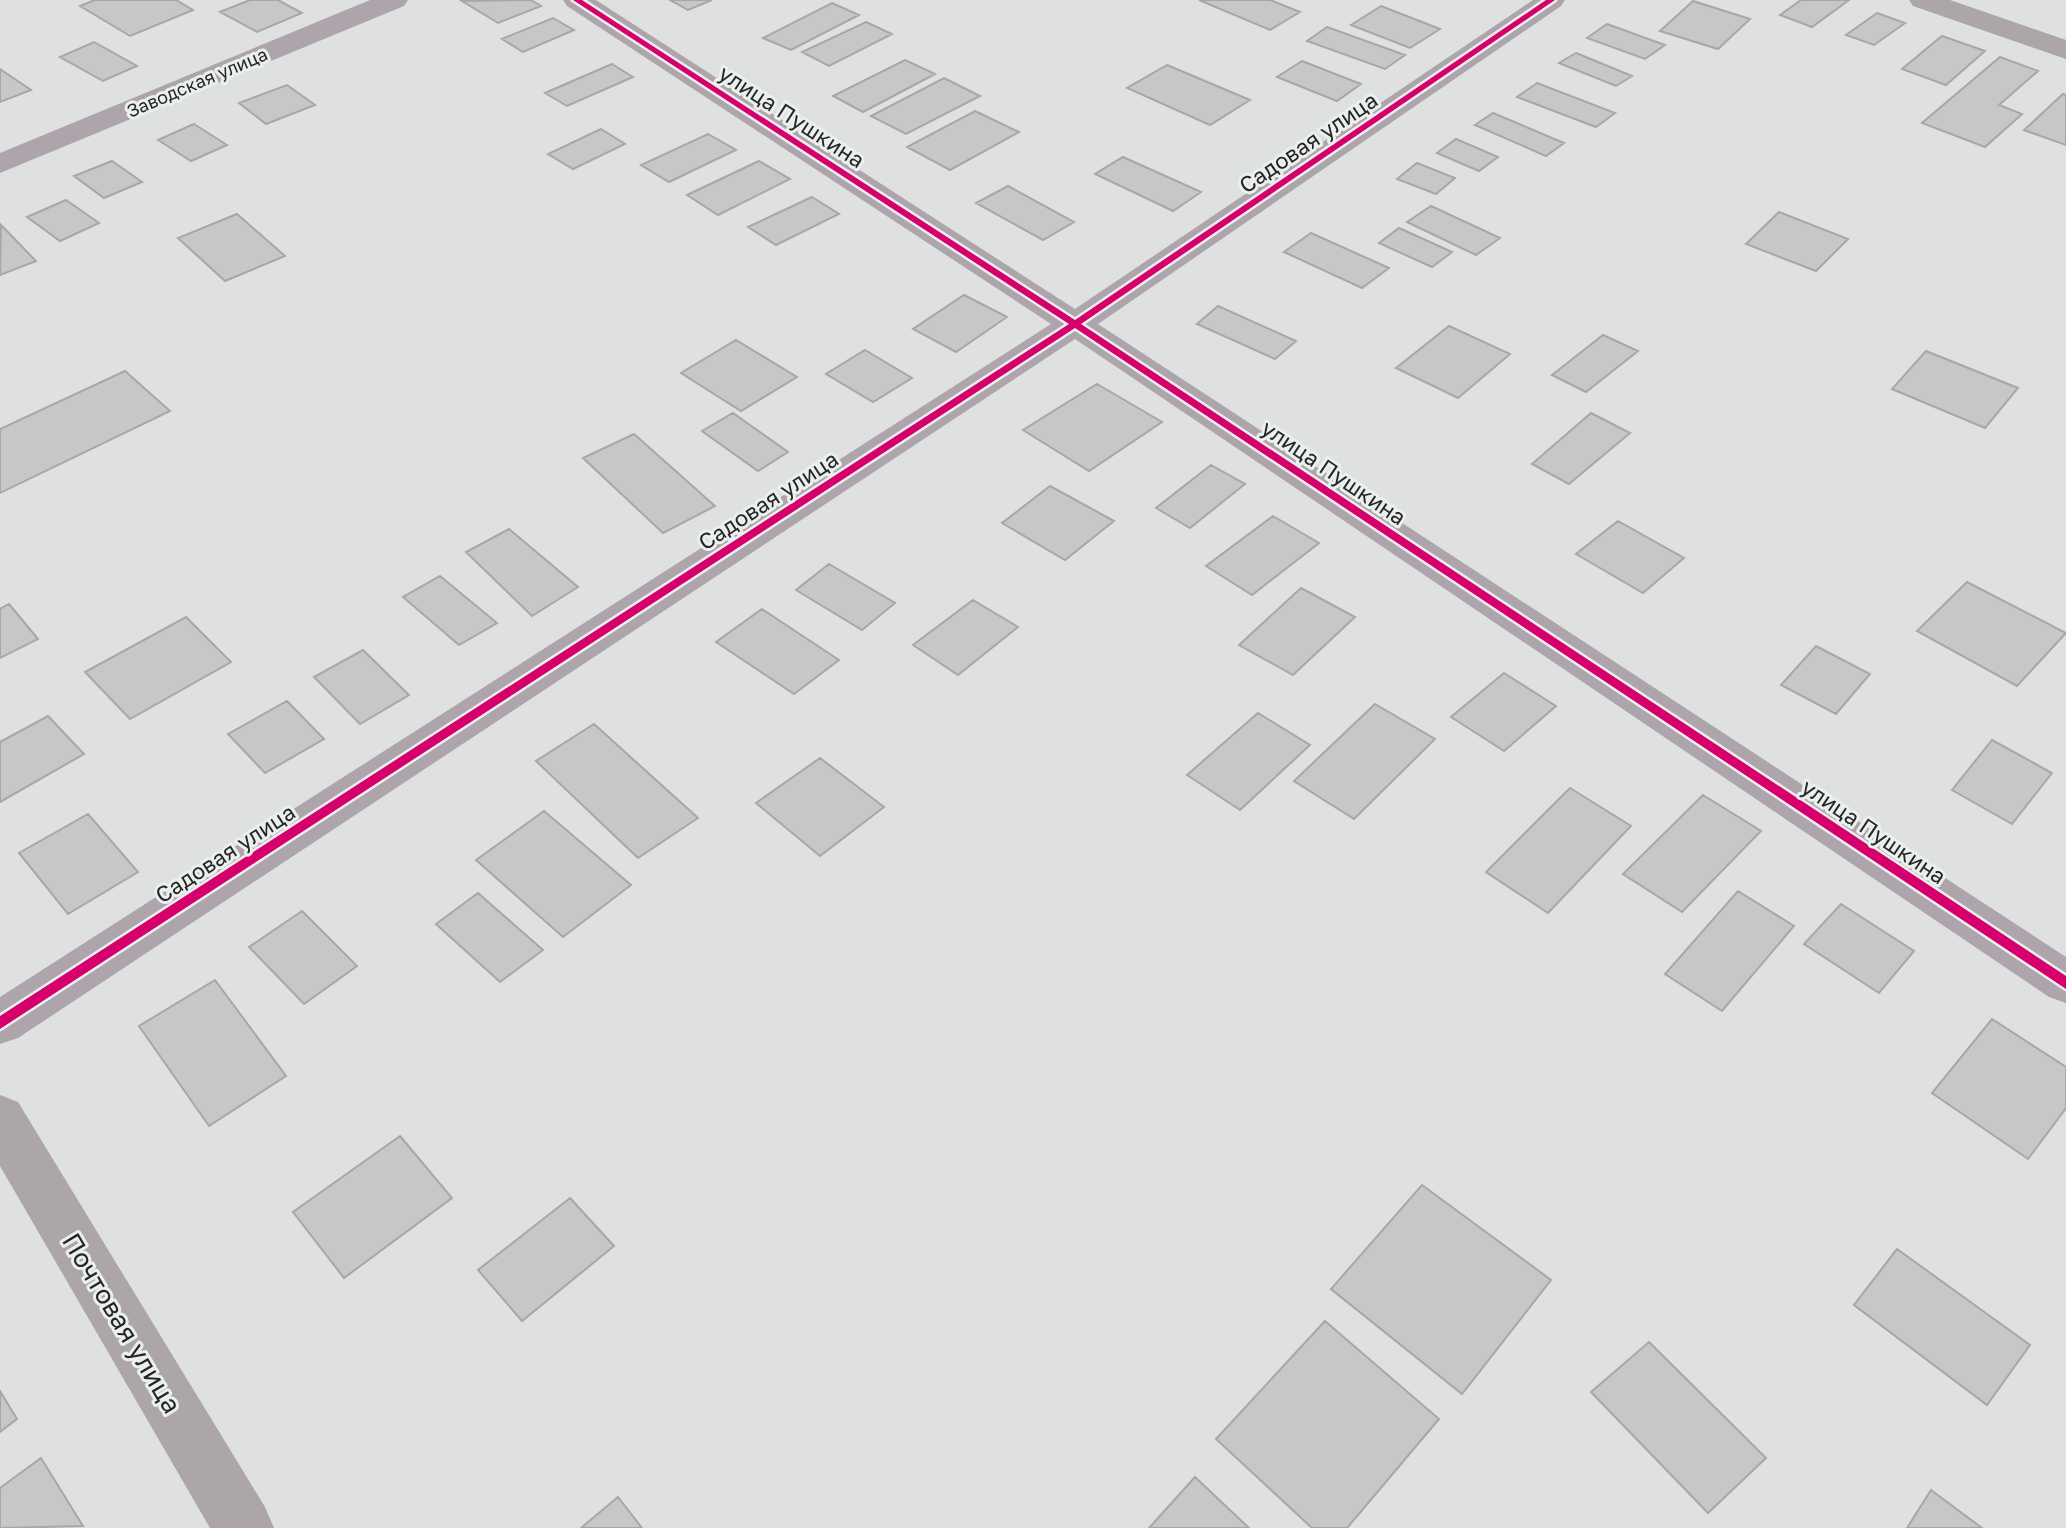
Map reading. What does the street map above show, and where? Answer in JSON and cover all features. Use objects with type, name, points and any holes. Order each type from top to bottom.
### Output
[{"type":"street","name":"Заводская улица","points":[[0,164],[394,0]]},
{"type":"street","name":"улица Пушкина","points":[[577,0],[1075,324],[2066,983]]},
{"type":"street","name":"Садовая улица","points":[[0,1023],[1075,324],[1551,0]]},
{"type":"street","points":[[1923,0],[2066,50]]},
{"type":"street","name":"Почтовая улица","points":[[0,1118],[244,1528]]},
{"type":"building","points":[[95,0],[176,0],[193,10],[130,36],[80,6]]},
{"type":"building","points":[[250,0],[278,0],[302,13],[257,32],[220,12]]},
{"type":"building","points":[[531,0],[541,6],[498,23],[462,1]]},
{"type":"building","points":[[670,0],[712,0],[688,10]]},
{"type":"building","points":[[1199,0],[1270,0],[1300,12],[1270,30]]},
{"type":"building","points":[[1801,0],[1849,0],[1812,27],[1780,15]]},
{"type":"building","points":[[1693,1],[1750,19],[1718,49],[1660,31]]},
{"type":"building","points":[[832,3],[859,15],[791,50],[763,38]]},
{"type":"building","points":[[1381,6],[1440,29],[1410,48],[1351,25]]},
{"type":"building","points":[[1877,13],[1905,23],[1874,45],[1846,35]]},
{"type":"building","points":[[553,18],[574,30],[523,52],[502,39]]},
{"type":"building","points":[[866,22],[892,34],[829,66],[802,52]]},
{"type":"building","points":[[1607,24],[1665,45],[1645,59],[1587,38]]},
{"type":"building","points":[[1327,27],[1405,55],[1385,69],[1307,41]]},
{"type":"building","points":[[1942,36],[1985,51],[1946,85],[1902,69]]},
{"type":"building","points":[[94,42],[137,66],[103,81],[60,57]]},
{"type":"building","points":[[1576,53],[1632,76],[1616,86],[1559,63]]},
{"type":"building","points":[[2000,57],[2038,71],[1999,105],[2022,114],[1985,147],[1922,123]]},
{"type":"building","points":[[905,60],[935,74],[863,112],[833,96]]},
{"type":"building","points":[[1302,61],[1361,84],[1337,101],[1277,77]]},
{"type":"building","points":[[612,64],[633,77],[567,106],[545,93]]},
{"type":"building","points":[[1167,65],[1250,100],[1210,125],[1127,88]]},
{"type":"building","points":[[0,69],[31,90],[0,102]]},
{"type":"building","points":[[944,78],[980,96],[906,134],[871,116]]},
{"type":"building","points":[[1537,83],[1615,113],[1596,127],[1517,97]]},
{"type":"building","points":[[287,85],[315,105],[266,124],[239,103]]},
{"type":"building","points":[[2063,94],[2066,95],[2066,145],[2024,130]]},
{"type":"building","points":[[975,111],[1019,132],[950,170],[907,147]]},
{"type":"building","points":[[1493,113],[1564,143],[1546,156],[1475,125]]},
{"type":"building","points":[[194,124],[227,145],[191,161],[158,140]]},
{"type":"building","points":[[601,129],[625,144],[573,169],[548,154]]},
{"type":"building","points":[[708,134],[736,150],[669,182],[641,165]]},
{"type":"building","points":[[1456,139],[1498,157],[1479,171],[1437,153]]},
{"type":"building","points":[[1123,157],[1201,192],[1173,211],[1095,174]]},
{"type":"building","points":[[112,161],[142,182],[104,198],[74,176]]},
{"type":"building","points":[[759,161],[790,179],[718,215],[687,195]]},
{"type":"building","points":[[1417,163],[1455,178],[1436,194],[1397,179]]},
{"type":"building","points":[[1008,186],[1074,222],[1043,240],[976,203]]},
{"type":"building","points":[[812,197],[839,214],[776,245],[748,227]]},
{"type":"building","points":[[66,200],[99,223],[60,241],[27,217]]},
{"type":"building","points":[[1431,206],[1500,238],[1476,255],[1407,222]]},
{"type":"building","points":[[1779,212],[1848,239],[1816,271],[1746,244]]},
{"type":"building","points":[[237,214],[285,256],[225,281],[178,238]]},
{"type":"building","points":[[1,225],[36,261],[0,275]]},
{"type":"building","points":[[1399,228],[1452,252],[1432,267],[1379,243]]},
{"type":"building","points":[[1311,233],[1389,268],[1362,288],[1284,252]]},
{"type":"building","points":[[964,295],[1007,317],[956,352],[913,329]]},
{"type":"building","points":[[1218,306],[1296,341],[1275,359],[1197,324]]},
{"type":"building","points":[[1449,326],[1510,354],[1458,398],[1396,368]]},
{"type":"building","points":[[1603,335],[1638,351],[1586,392],[1552,375]]},
{"type":"building","points":[[736,340],[797,377],[741,411],[681,373]]},
{"type":"building","points":[[865,350],[912,378],[873,402],[826,374]]},
{"type":"building","points":[[1926,351],[2018,388],[1985,428],[1892,389]]},
{"type":"building","points":[[125,371],[170,411],[0,493],[0,429]]},
{"type":"building","points":[[1097,384],[1162,422],[1089,471],[1023,430]]},
{"type":"building","points":[[733,413],[788,452],[758,471],[702,431]]},
{"type":"building","points":[[1591,413],[1630,433],[1569,484],[1532,464]]},
{"type":"building","points":[[634,434],[715,506],[663,533],[583,458]]},
{"type":"building","points":[[1211,465],[1245,484],[1190,528],[1156,508]]},
{"type":"building","points":[[1050,486],[1114,521],[1065,560],[1002,523]]},
{"type":"building","points":[[1273,516],[1319,543],[1252,595],[1206,566]]},
{"type":"building","points":[[1618,521],[1684,558],[1643,593],[1576,554]]},
{"type":"building","points":[[509,529],[578,587],[532,616],[466,552]]},
{"type":"building","points":[[829,564],[895,603],[862,630],[796,590]]},
{"type":"building","points":[[440,576],[497,623],[459,645],[403,597]]},
{"type":"building","points":[[1967,582],[2066,633],[2017,686],[1917,631]]},
{"type":"building","points":[[1301,588],[1355,617],[1293,675],[1239,645]]},
{"type":"building","points":[[973,600],[1018,627],[958,675],[913,645]]},
{"type":"building","points":[[9,604],[38,639],[0,658],[0,609]]},
{"type":"building","points":[[762,609],[839,660],[794,694],[716,642]]},
{"type":"building","points":[[186,617],[231,662],[130,719],[85,672]]},
{"type":"building","points":[[1816,646],[1870,674],[1836,714],[1781,685]]},
{"type":"building","points":[[363,650],[409,695],[360,724],[314,677]]},
{"type":"building","points":[[1504,673],[1556,706],[1504,751],[1451,717]]},
{"type":"building","points":[[287,701],[324,739],[265,773],[228,734]]},
{"type":"building","points":[[1375,704],[1435,739],[1354,819],[1294,781]]},
{"type":"building","points":[[1258,713],[1310,745],[1240,810],[1187,775]]},
{"type":"building","points":[[48,716],[84,754],[0,802],[0,742]]},
{"type":"building","points":[[594,724],[698,818],[638,858],[536,761]]},
{"type":"building","points":[[1992,740],[2052,773],[2012,824],[1952,790]]},
{"type":"building","points":[[820,758],[884,807],[820,856],[756,803]]},
{"type":"building","points":[[1570,788],[1631,826],[1548,913],[1486,872]]},
{"type":"building","points":[[1703,795],[1761,831],[1682,912],[1623,874]]},
{"type":"building","points":[[544,811],[631,885],[563,937],[476,860]]},
{"type":"building","points":[[88,814],[138,872],[68,914],[19,853]]},
{"type":"building","points":[[1738,891],[1794,926],[1722,1011],[1665,974]]},
{"type":"building","points":[[478,893],[543,950],[500,982],[436,924]]},
{"type":"building","points":[[1841,904],[1914,951],[1879,993],[1804,944]]},
{"type":"building","points":[[302,911],[357,966],[304,1004],[249,947]]},
{"type":"building","points":[[215,980],[286,1076],[209,1126],[139,1026]]},
{"type":"building","points":[[1992,1019],[2066,1067],[2066,1108],[2028,1159],[1932,1093]]},
{"type":"building","points":[[400,1136],[452,1198],[344,1278],[293,1212]]},
{"type":"building","points":[[1422,1185],[1551,1280],[1462,1394],[1331,1289]]},
{"type":"building","points":[[570,1198],[614,1246],[522,1321],[478,1270]]},
{"type":"building","points":[[1897,1249],[2030,1345],[1987,1405],[1854,1305]]},
{"type":"building","points":[[1325,1321],[1439,1419],[1347,1528],[1312,1528],[1216,1439]]},
{"type":"building","points":[[1649,1342],[1766,1458],[1708,1513],[1591,1392]]},
{"type":"building","points":[[0,1391],[17,1419],[0,1432]]},
{"type":"building","points":[[41,1458],[83,1526],[0,1528],[0,1488]]},
{"type":"building","points":[[1195,1477],[1249,1528],[1149,1528]]},
{"type":"building","points":[[1931,1490],[1982,1528],[1907,1528]]},
{"type":"building","points":[[618,1497],[642,1528],[581,1528]]},
{"type":"cycle path","points":[[577,0],[1075,324],[2066,983]]},
{"type":"cycle path","points":[[0,1023],[1075,324],[1551,0]]}]
